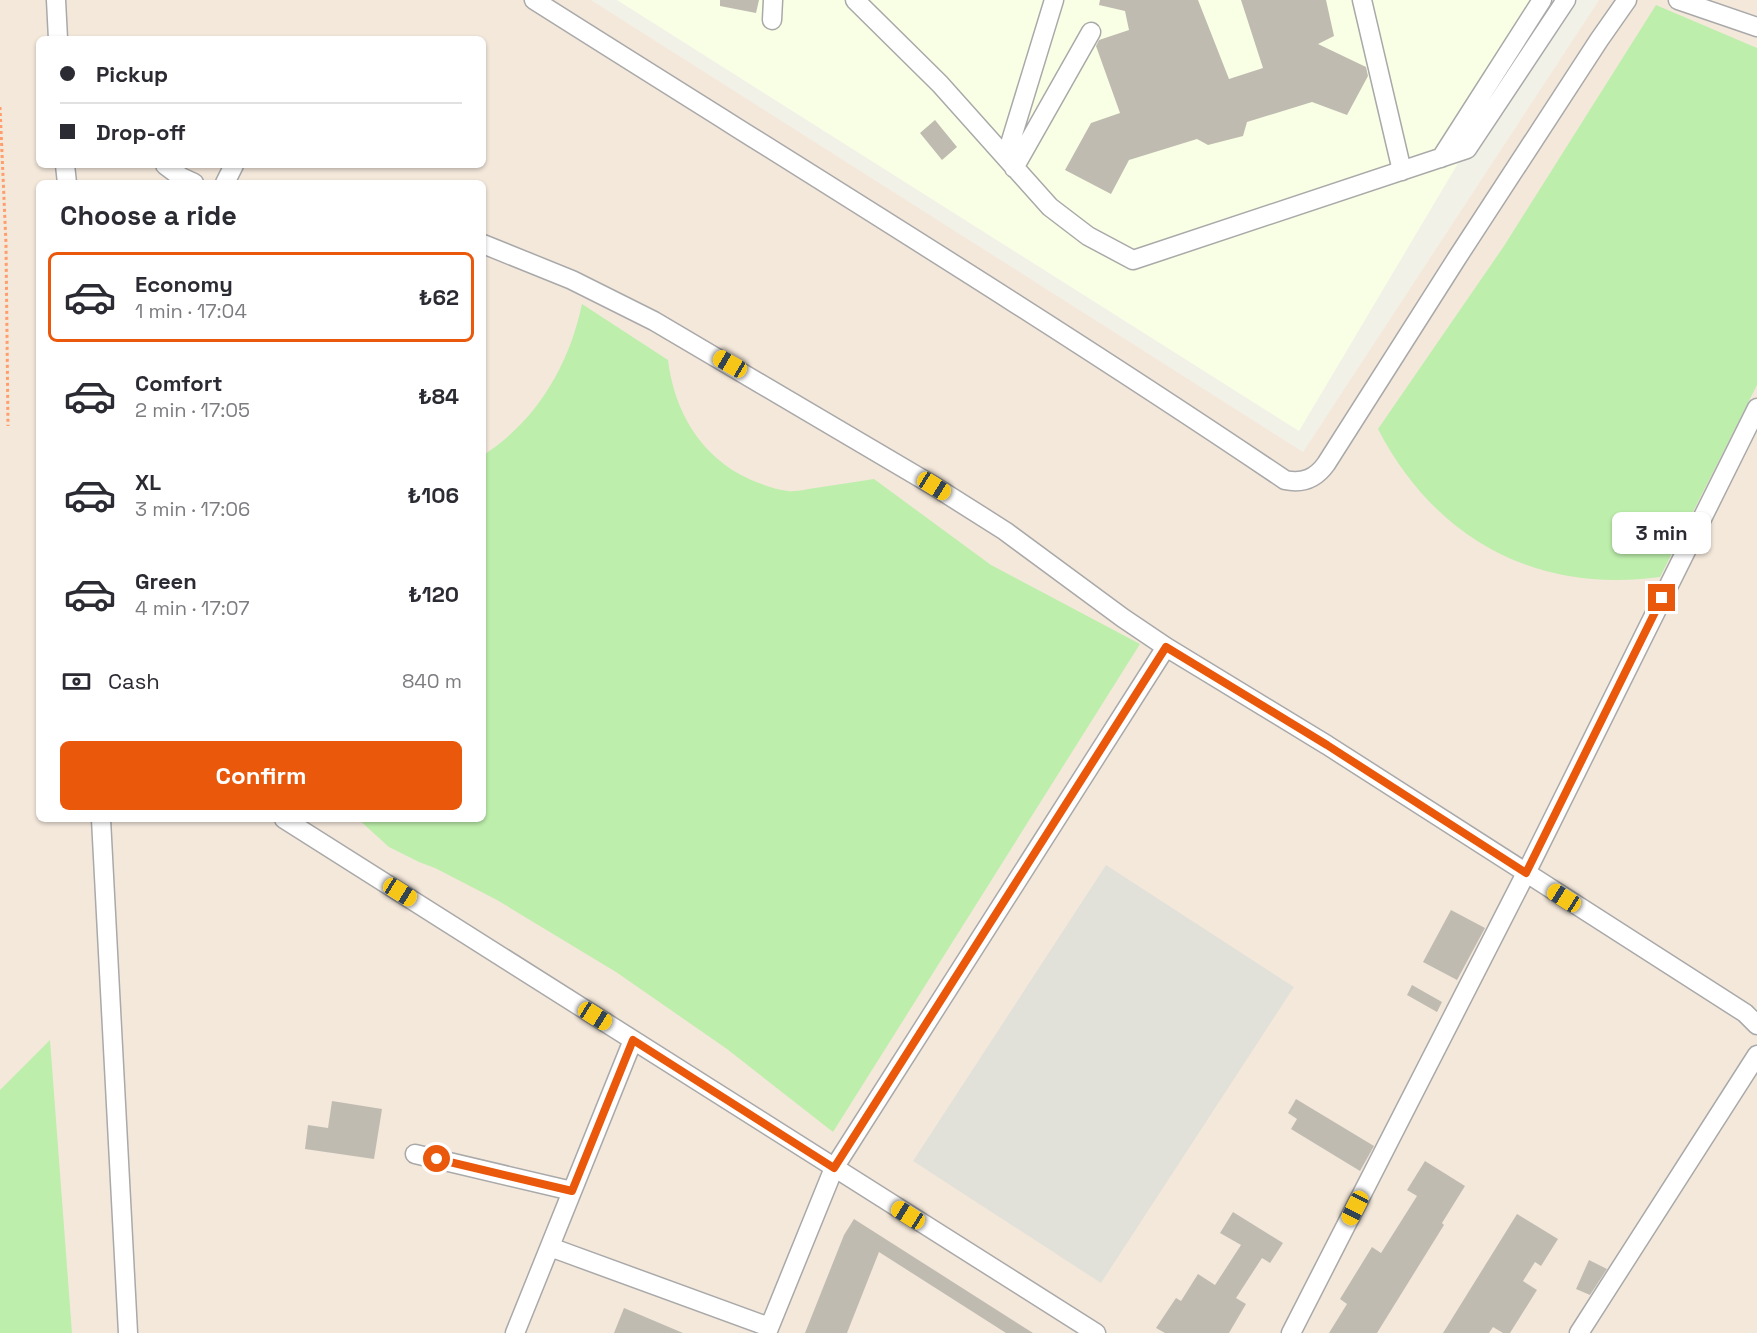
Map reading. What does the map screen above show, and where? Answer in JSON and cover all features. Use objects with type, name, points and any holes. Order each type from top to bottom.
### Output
[{"type":"street","points":[[56,0],[58,36]]},
{"type":"street","points":[[534,0],[790,163],[993,288],[1292,482],[1306,481],[1314,477],[1326,464],[1457,258],[1627,0]]},
{"type":"street","points":[[772,20],[773,0]]},
{"type":"street","points":[[855,0],[940,84],[1034,191],[1067,221],[1110,249],[1133,260],[1467,149],[1566,0]]},
{"type":"street","points":[[1010,162],[1054,0]]},
{"type":"street","points":[[1362,0],[1402,171]]},
{"type":"street","points":[[1441,158],[1542,0]]},
{"type":"street","points":[[1678,0],[1757,27]]},
{"type":"street","points":[[1010,162],[1091,32]]},
{"type":"street","points":[[169,168],[188,180]]},
{"type":"street","points":[[486,245],[573,280],[654,321],[970,508],[1166,647],[1337,752],[1745,1013],[1757,1025]]},
{"type":"street","points":[[1292,1333],[1526,873],[1757,408]]},
{"type":"street","points":[[550,1247],[768,1330],[834,1168],[1166,647]]},
{"type":"street","points":[[101,822],[128,1333]]},
{"type":"street","points":[[290,822],[1096,1333]]},
{"type":"street","points":[[514,1333],[633,1040]]},
{"type":"street","points":[[1579,1333],[1757,1055]]},
{"type":"street","points":[[415,1154],[572,1191]]},
{"type":"path","points":[[0,107],[6,244],[8,426]]},
{"type":"path","points":[[0,244],[6,244]]},
{"type":"shaded area","points":[[0,0],[591,0],[1303,452],[1599,0],[1757,0],[1757,1333],[0,1333]]},
{"type":"shaded area","points":[[617,0],[1555,0],[1299,431]]},
{"type":"shaded area","points":[[1106,865],[1294,987],[1101,1283],[913,1161]]},
{"type":"green space","points":[[1656,5],[1757,48],[1757,385],[1660,577],[1615,580],[1572,577],[1531,567],[1494,551],[1460,529],[1429,501],[1401,468],[1378,429],[1504,246]]},
{"type":"green space","points":[[582,304],[668,360],[676,397],[693,430],[704,445],[732,470],[763,485],[788,491],[874,479],[991,565],[1140,644],[833,1132],[727,1049],[616,972],[497,900],[389,847],[361,822],[486,822],[486,453],[519,426],[548,390],[569,349]]},
{"type":"green space","points":[[50,1040],[72,1333],[0,1333],[0,1090]]},
{"type":"building","points":[[720,0],[759,0],[756,13],[720,6]]},
{"type":"building","points":[[1100,0],[1198,0],[1229,79],[1263,68],[1241,0],[1326,0],[1334,36],[1318,44],[1366,67],[1368,76],[1347,115],[1312,102],[1247,122],[1243,136],[1208,145],[1197,139],[1129,160],[1111,194],[1065,170],[1091,123],[1120,113],[1096,46],[1099,40],[1129,30],[1125,11],[1099,5]]},
{"type":"building","points":[[935,120],[957,147],[942,160],[920,133]]},
{"type":"building","points":[[1451,910],[1485,928],[1457,980],[1423,962]]},
{"type":"building","points":[[1412,985],[1442,1002],[1437,1012],[1407,995]]},
{"type":"building","points":[[1296,1099],[1374,1146],[1360,1171],[1291,1129],[1297,1119],[1288,1113]]},
{"type":"building","points":[[332,1101],[382,1109],[374,1159],[305,1149],[308,1125],[328,1128]]},
{"type":"building","points":[[1425,1161],[1465,1186],[1442,1223],[1444,1225],[1377,1333],[1329,1333],[1347,1304],[1340,1299],[1372,1247],[1381,1253],[1417,1196],[1407,1190]]},
{"type":"building","points":[[1233,1212],[1283,1243],[1270,1263],[1262,1258],[1236,1298],[1246,1304],[1229,1333],[1165,1333],[1156,1328],[1176,1298],[1181,1301],[1198,1274],[1215,1285],[1241,1245],[1220,1233]]},
{"type":"building","points":[[1517,1214],[1558,1239],[1541,1266],[1535,1262],[1523,1281],[1537,1290],[1510,1333],[1503,1333],[1493,1327],[1489,1333],[1443,1333]]},
{"type":"building","points":[[854,1219],[1033,1333],[1006,1333],[879,1252],[847,1333],[805,1333],[844,1235]]},
{"type":"building","points":[[1589,1260],[1607,1269],[1590,1295],[1576,1289]]},
{"type":"building","points":[[624,1308],[683,1333],[614,1333]]},
{"type":"route","points":[[437,1159],[572,1191],[633,1040],[834,1168],[1166,647],[1327,745],[1526,873],[1662,598]]}]
